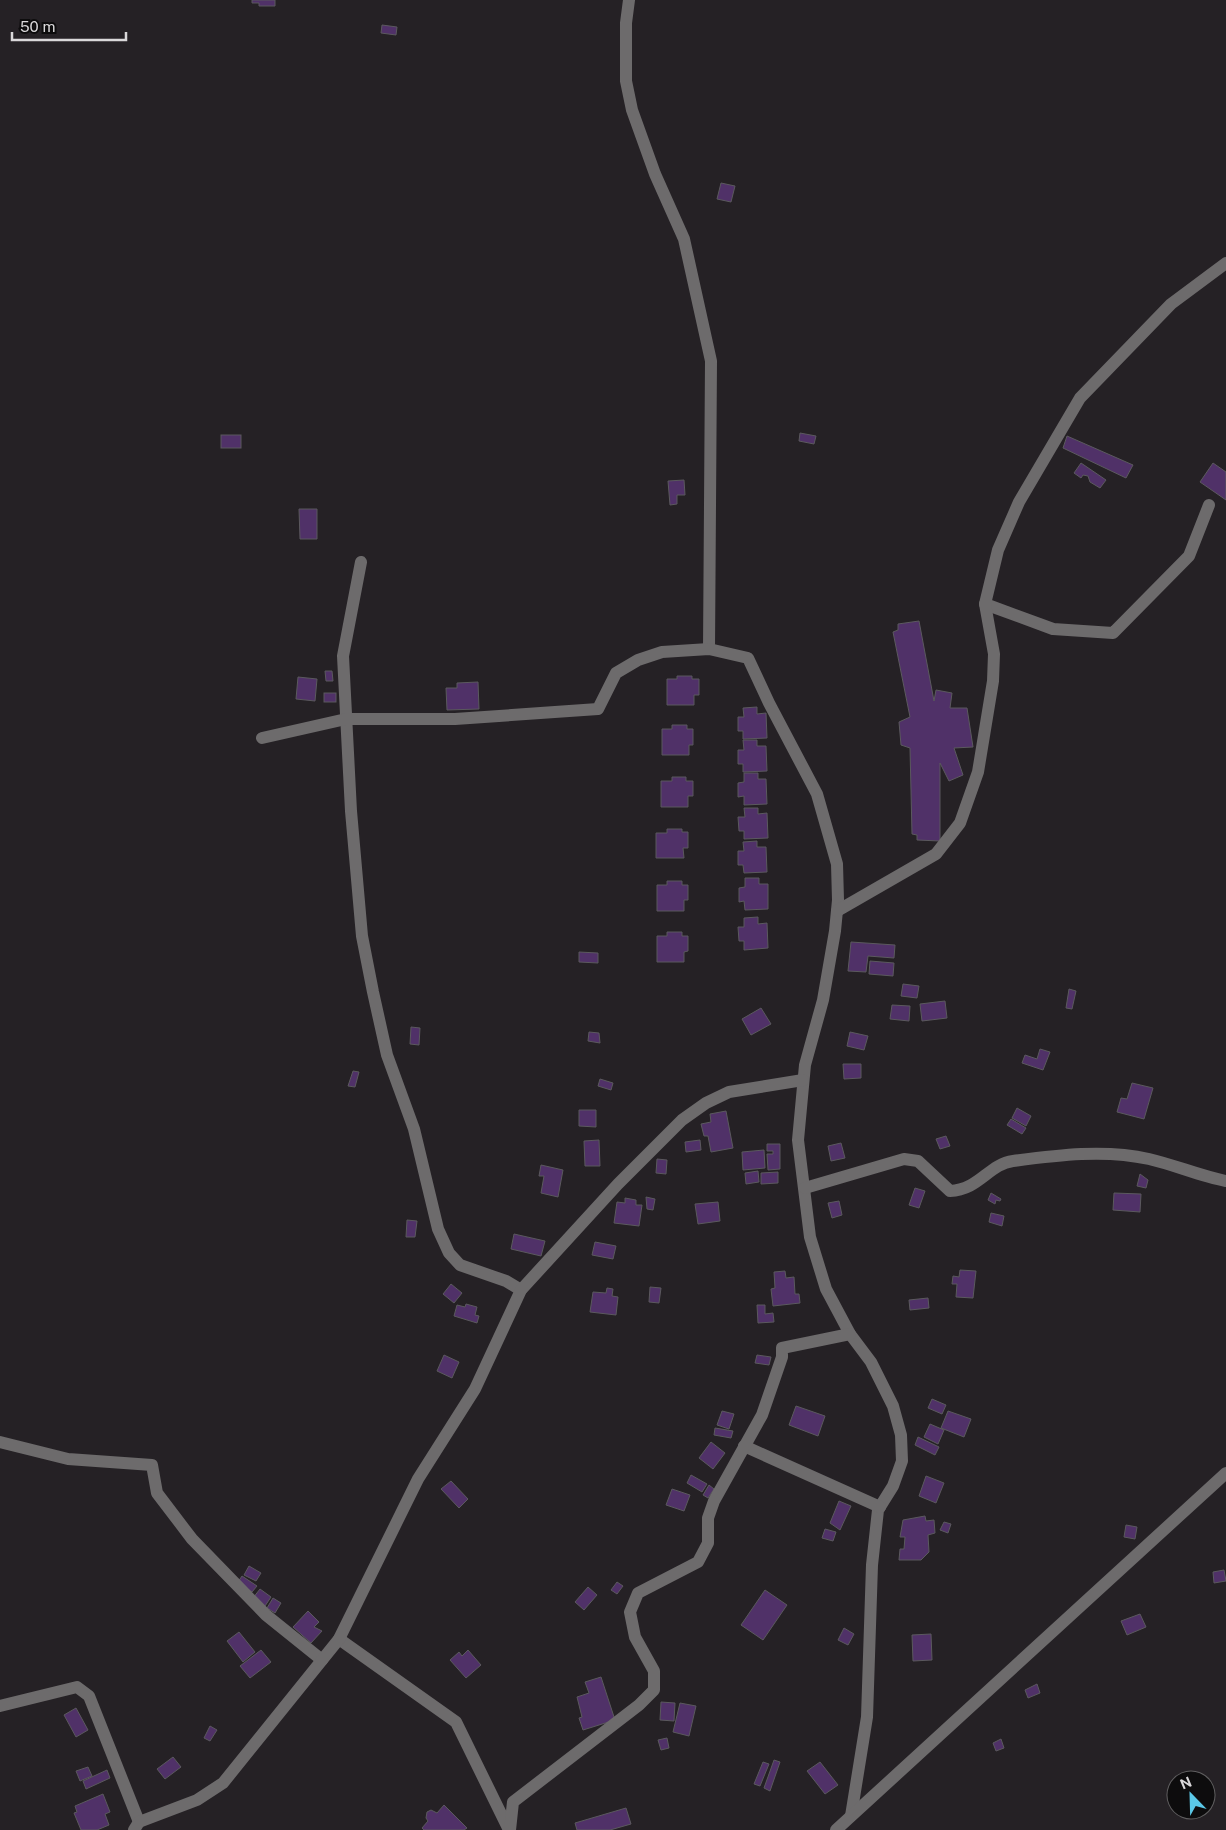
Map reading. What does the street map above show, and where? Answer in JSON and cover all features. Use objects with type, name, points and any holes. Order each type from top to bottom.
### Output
[{"type":"street","points":[[629,0],[626,23],[626,80],[632,110],[684,240],[711,361],[709,649]]},
{"type":"street","points":[[837,911],[936,854],[960,823],[978,772],[993,681],[994,654],[985,604],[998,550],[1019,502],[1080,398],[1171,304],[1226,263]]},
{"type":"street","points":[[985,604],[1053,629],[1113,633],[1190,556],[1209,505]]},
{"type":"street","points":[[361,562],[344,656],[346,719],[362,936],[387,1055],[414,1129],[438,1229],[449,1253],[460,1265],[506,1280],[521,1290]]},
{"type":"street","points":[[262,738],[346,719],[455,718],[598,708],[616,673],[638,660],[662,652],[709,649],[748,658],[769,703],[817,794],[837,864],[837,911],[823,1000],[805,1065],[798,1140],[810,1237],[826,1289],[850,1334],[871,1362],[893,1406],[901,1435],[902,1461],[893,1486],[880,1508],[872,1565],[867,1717],[851,1816]]},
{"type":"street","points":[[0,1706],[77,1687],[89,1696],[137,1826],[196,1800],[223,1783],[339,1639],[418,1480],[475,1388],[521,1290],[618,1184],[682,1120],[706,1103],[729,1092],[803,1080]]},
{"type":"street","points":[[805,1188],[904,1158],[918,1161],[950,1191],[962,1191],[982,1180],[996,1168],[1012,1161],[1103,1152],[1150,1159],[1226,1181]]},
{"type":"street","points":[[509,1830],[513,1802],[638,1705],[654,1690],[654,1671],[635,1637],[630,1612],[638,1593],[698,1562],[708,1542],[708,1518],[714,1501],[762,1415],[782,1357],[782,1348],[850,1334]]},
{"type":"street","points":[[0,1442],[68,1459],[152,1465],[157,1493],[192,1539],[266,1615],[322,1660]]},
{"type":"street","points":[[744,1446],[880,1508]]},
{"type":"street","points":[[836,1830],[1226,1473]]},
{"type":"street","points":[[339,1639],[456,1722],[509,1830]]},
{"type":"building","points":[[252,0],[275,0],[275,6],[259,6],[259,3],[252,3]]},
{"type":"building","points":[[382,25],[397,27],[396,35],[381,33]]},
{"type":"building","points":[[721,183],[735,186],[731,202],[717,199]]},
{"type":"building","points":[[800,433],[816,436],[814,444],[799,441]]},
{"type":"building","points":[[221,435],[241,435],[241,448],[221,448]]},
{"type":"building","points":[[1067,436],[1133,465],[1126,478],[1063,448]]},
{"type":"building","points":[[1081,463],[1106,480],[1100,488],[1090,482],[1088,476],[1083,475],[1081,478],[1074,473]]},
{"type":"building","points":[[1213,463],[1226,472],[1226,500],[1200,482]]},
{"type":"building","points":[[684,480],[685,495],[677,495],[677,504],[670,505],[668,481]]},
{"type":"building","points":[[299,509],[317,509],[317,539],[300,539]]},
{"type":"building","points":[[919,621],[934,701],[936,690],[952,693],[950,708],[967,708],[973,747],[954,748],[963,775],[949,781],[940,763],[940,841],[917,840],[917,835],[912,834],[910,748],[901,745],[899,722],[910,717],[893,632],[898,630],[898,624]]},
{"type":"building","points":[[325,671],[332,671],[333,681],[326,681]]},
{"type":"building","points":[[677,676],[692,676],[692,679],[699,679],[699,695],[694,695],[694,705],[667,705],[667,679],[677,679]]},
{"type":"building","points":[[298,677],[317,679],[315,701],[296,699]]},
{"type":"building","points":[[478,682],[479,709],[447,710],[446,688],[457,688],[457,683]]},
{"type":"building","points":[[324,693],[336,693],[336,702],[324,702]]},
{"type":"building","points":[[757,707],[757,714],[766,713],[767,738],[743,739],[743,731],[738,731],[738,717],[744,717],[743,708]]},
{"type":"building","points":[[672,725],[687,725],[687,729],[693,729],[693,745],[689,745],[689,755],[662,755],[662,729],[672,729]]},
{"type":"building","points":[[743,740],[757,740],[757,746],[766,746],[767,771],[743,772],[743,764],[738,764],[738,750],[744,750]]},
{"type":"building","points":[[744,773],[758,773],[758,779],[766,779],[767,804],[744,805],[744,796],[738,797],[738,783],[744,782]]},
{"type":"building","points":[[672,777],[686,777],[686,781],[693,781],[693,796],[688,796],[688,807],[661,807],[661,781],[672,781]]},
{"type":"building","points":[[744,808],[758,808],[758,814],[767,813],[768,838],[744,839],[744,831],[739,831],[738,817],[745,817]]},
{"type":"building","points":[[667,829],[682,829],[682,832],[688,832],[688,848],[683,848],[684,858],[656,858],[656,833],[667,833]]},
{"type":"building","points":[[757,841],[757,847],[766,847],[767,872],[744,873],[743,865],[738,865],[738,851],[744,851],[743,842]]},
{"type":"building","points":[[745,878],[759,878],[759,884],[768,884],[768,909],[745,910],[744,901],[739,902],[739,888],[745,887]]},
{"type":"building","points":[[667,881],[682,881],[682,885],[688,885],[688,900],[684,900],[684,911],[657,911],[657,885],[667,885]]},
{"type":"building","points":[[758,917],[758,924],[767,923],[768,948],[744,950],[744,941],[739,941],[738,927],[744,927],[744,918]]},
{"type":"building","points":[[667,932],[682,932],[682,936],[688,936],[688,951],[684,952],[684,962],[657,962],[657,936],[667,936]]},
{"type":"building","points":[[851,942],[895,945],[894,958],[868,956],[866,972],[848,971]]},
{"type":"building","points":[[579,952],[598,953],[598,963],[579,962]]},
{"type":"building","points":[[870,961],[894,963],[893,976],[869,974]]},
{"type":"building","points":[[903,984],[919,986],[917,998],[901,996]]},
{"type":"building","points":[[1069,989],[1076,991],[1072,1009],[1066,1008]]},
{"type":"building","points":[[945,1001],[947,1018],[922,1021],[920,1004]]},
{"type":"building","points":[[892,1005],[910,1006],[909,1021],[890,1019]]},
{"type":"building","points":[[761,1008],[771,1024],[751,1035],[742,1019]]},
{"type":"building","points":[[411,1027],[420,1028],[419,1045],[410,1044]]},
{"type":"building","points":[[589,1032],[599,1033],[600,1043],[588,1041]]},
{"type":"building","points":[[850,1032],[868,1036],[864,1050],[847,1046]]},
{"type":"building","points":[[1040,1049],[1050,1052],[1043,1070],[1022,1063],[1025,1055],[1037,1059]]},
{"type":"building","points":[[843,1064],[861,1064],[861,1078],[844,1079]]},
{"type":"building","points":[[353,1071],[359,1072],[355,1087],[348,1086]]},
{"type":"building","points":[[600,1079],[613,1083],[611,1090],[598,1086]]},
{"type":"building","points":[[1132,1083],[1153,1088],[1144,1119],[1117,1112],[1121,1098],[1127,1099]]},
{"type":"building","points":[[1017,1108],[1031,1116],[1026,1126],[1012,1118]]},
{"type":"building","points":[[579,1110],[596,1110],[596,1127],[579,1126]]},
{"type":"building","points":[[726,1111],[733,1148],[711,1152],[708,1136],[704,1136],[701,1124],[711,1122],[710,1114]]},
{"type":"building","points":[[1011,1119],[1026,1128],[1022,1134],[1007,1125]]},
{"type":"building","points":[[946,1136],[950,1146],[940,1149],[936,1139]]},
{"type":"building","points":[[599,1140],[600,1166],[585,1166],[584,1141]]},
{"type":"building","points":[[700,1140],[701,1150],[686,1152],[685,1142]]},
{"type":"building","points":[[841,1143],[845,1158],[831,1161],[828,1146]]},
{"type":"building","points":[[767,1144],[780,1144],[780,1169],[768,1170],[767,1154],[773,1154],[773,1151],[767,1151]]},
{"type":"building","points":[[764,1150],[765,1168],[743,1170],[742,1152]]},
{"type":"building","points":[[657,1159],[667,1160],[666,1174],[656,1173]]},
{"type":"building","points":[[541,1165],[563,1170],[558,1197],[541,1193],[544,1176],[539,1176]]},
{"type":"building","points":[[758,1171],[759,1182],[746,1184],[745,1173]]},
{"type":"building","points":[[778,1172],[778,1183],[761,1184],[761,1173]]},
{"type":"building","points":[[1140,1174],[1148,1180],[1146,1188],[1137,1186]]},
{"type":"building","points":[[915,1188],[925,1191],[919,1208],[909,1205]]},
{"type":"building","points":[[991,1193],[1001,1199],[1000,1201],[996,1200],[995,1204],[988,1200]]},
{"type":"building","points":[[1114,1193],[1141,1194],[1140,1212],[1113,1210]]},
{"type":"building","points":[[646,1197],[655,1199],[653,1210],[647,1209]]},
{"type":"building","points":[[625,1198],[636,1200],[636,1205],[642,1205],[639,1226],[614,1223],[617,1202],[625,1203]]},
{"type":"building","points":[[839,1201],[842,1215],[832,1218],[828,1203]]},
{"type":"building","points":[[718,1202],[720,1221],[698,1224],[695,1204]]},
{"type":"building","points":[[991,1213],[1004,1216],[1002,1226],[989,1222]]},
{"type":"building","points":[[407,1220],[417,1221],[415,1237],[406,1237]]},
{"type":"building","points":[[514,1234],[545,1241],[541,1256],[511,1249]]},
{"type":"building","points":[[595,1242],[616,1246],[613,1259],[592,1255]]},
{"type":"building","points":[[960,1270],[976,1271],[973,1298],[956,1297],[957,1284],[952,1284],[953,1276],[959,1277]]},
{"type":"building","points":[[785,1271],[786,1278],[794,1277],[795,1294],[799,1294],[800,1303],[773,1306],[771,1289],[775,1288],[774,1272]]},
{"type":"building","points":[[451,1284],[462,1293],[454,1303],[443,1294]]},
{"type":"building","points":[[650,1287],[661,1288],[659,1303],[649,1302]]},
{"type":"building","points":[[607,1288],[613,1289],[612,1296],[618,1297],[616,1315],[590,1312],[593,1292],[606,1293]]},
{"type":"building","points":[[928,1298],[929,1308],[910,1310],[909,1300]]},
{"type":"building","points":[[466,1304],[477,1307],[475,1315],[479,1316],[477,1323],[454,1316],[457,1305],[465,1307]]},
{"type":"building","points":[[757,1305],[765,1305],[765,1314],[773,1313],[774,1322],[758,1323]]},
{"type":"building","points":[[444,1355],[459,1362],[452,1378],[437,1371]]},
{"type":"building","points":[[757,1355],[771,1357],[769,1365],[755,1363]]},
{"type":"building","points":[[932,1399],[946,1405],[942,1414],[928,1408]]},
{"type":"building","points":[[796,1406],[825,1416],[818,1436],[789,1425]]},
{"type":"building","points":[[722,1411],[734,1414],[729,1429],[717,1425]]},
{"type":"building","points":[[948,1411],[971,1419],[964,1437],[941,1428]]},
{"type":"building","points":[[930,1424],[944,1430],[938,1444],[924,1437]]},
{"type":"building","points":[[715,1428],[733,1431],[731,1438],[714,1435]]},
{"type":"building","points":[[918,1437],[939,1447],[935,1455],[915,1445]]},
{"type":"building","points":[[711,1442],[725,1453],[713,1469],[699,1458]]},
{"type":"building","points":[[691,1475],[707,1484],[702,1492],[687,1483]]},
{"type":"building","points":[[926,1476],[944,1483],[936,1503],[919,1496]]},
{"type":"building","points":[[451,1481],[468,1499],[459,1508],[441,1489]]},
{"type":"building","points":[[709,1485],[714,1489],[708,1498],[703,1495]]},
{"type":"building","points":[[672,1489],[690,1495],[684,1511],[666,1505]]},
{"type":"building","points":[[839,1501],[851,1506],[840,1530],[830,1523]]},
{"type":"building","points":[[925,1516],[926,1521],[934,1520],[935,1533],[928,1535],[929,1552],[921,1560],[899,1560],[900,1549],[904,1549],[905,1537],[900,1537],[903,1520]]},
{"type":"building","points":[[944,1522],[951,1524],[948,1533],[940,1530]]},
{"type":"building","points":[[1126,1525],[1137,1527],[1135,1539],[1124,1537]]},
{"type":"building","points":[[825,1529],[836,1532],[833,1541],[822,1538]]},
{"type":"building","points":[[249,1566],[261,1573],[256,1581],[244,1575]]},
{"type":"building","points":[[1224,1570],[1226,1581],[1214,1583],[1213,1572]]},
{"type":"building","points":[[242,1576],[257,1586],[252,1592],[238,1582]]},
{"type":"building","points":[[617,1582],[623,1586],[617,1594],[611,1590]]},
{"type":"building","points":[[588,1587],[597,1595],[584,1610],[575,1602]]},
{"type":"building","points":[[260,1589],[271,1597],[265,1606],[253,1598]]},
{"type":"building","points":[[765,1590],[787,1605],[763,1640],[741,1625]]},
{"type":"building","points":[[273,1598],[281,1603],[275,1613],[267,1608]]},
{"type":"building","points":[[308,1611],[319,1622],[314,1627],[322,1631],[311,1643],[293,1627]]},
{"type":"building","points":[[1140,1614],[1146,1627],[1127,1635],[1121,1621]]},
{"type":"building","points":[[844,1628],[854,1634],[848,1645],[838,1640]]},
{"type":"building","points":[[239,1632],[255,1652],[243,1662],[227,1641]]},
{"type":"building","points":[[931,1634],[932,1660],[913,1661],[912,1635]]},
{"type":"building","points":[[261,1650],[271,1662],[250,1678],[240,1666]]},
{"type":"building","points":[[468,1650],[481,1665],[466,1678],[450,1660],[459,1652],[462,1656]]},
{"type":"building","points":[[601,1677],[615,1720],[583,1730],[579,1718],[582,1717],[577,1697],[589,1693],[585,1682]]},
{"type":"building","points":[[1037,1684],[1040,1693],[1028,1698],[1025,1690]]},
{"type":"building","points":[[661,1702],[675,1703],[674,1721],[660,1720]]},
{"type":"building","points":[[680,1703],[696,1706],[689,1736],[673,1732]]},
{"type":"building","points":[[76,1708],[88,1730],[76,1737],[64,1715]]},
{"type":"building","points":[[210,1726],[217,1730],[210,1741],[204,1738]]},
{"type":"building","points":[[667,1738],[669,1748],[661,1750],[658,1740]]},
{"type":"building","points":[[1001,1739],[1004,1748],[996,1751],[993,1743]]},
{"type":"building","points":[[173,1757],[181,1767],[165,1779],[157,1769]]},
{"type":"building","points":[[774,1760],[780,1762],[770,1791],[764,1788]]},
{"type":"building","points":[[763,1762],[769,1764],[760,1786],[754,1784]]},
{"type":"building","points":[[820,1762],[838,1785],[825,1794],[807,1771]]},
{"type":"building","points":[[88,1767],[92,1776],[80,1781],[76,1771]]},
{"type":"building","points":[[107,1770],[110,1778],[86,1789],[83,1781]]},
{"type":"building","points":[[103,1794],[110,1812],[105,1814],[109,1825],[97,1830],[81,1830],[74,1813],[77,1812],[75,1806]]},
{"type":"building","points":[[444,1805],[467,1828],[464,1830],[424,1830],[422,1828],[428,1821],[426,1818],[427,1812],[431,1810],[437,1813]]},
{"type":"building","points":[[626,1808],[631,1824],[610,1830],[577,1830],[575,1823]]}]
